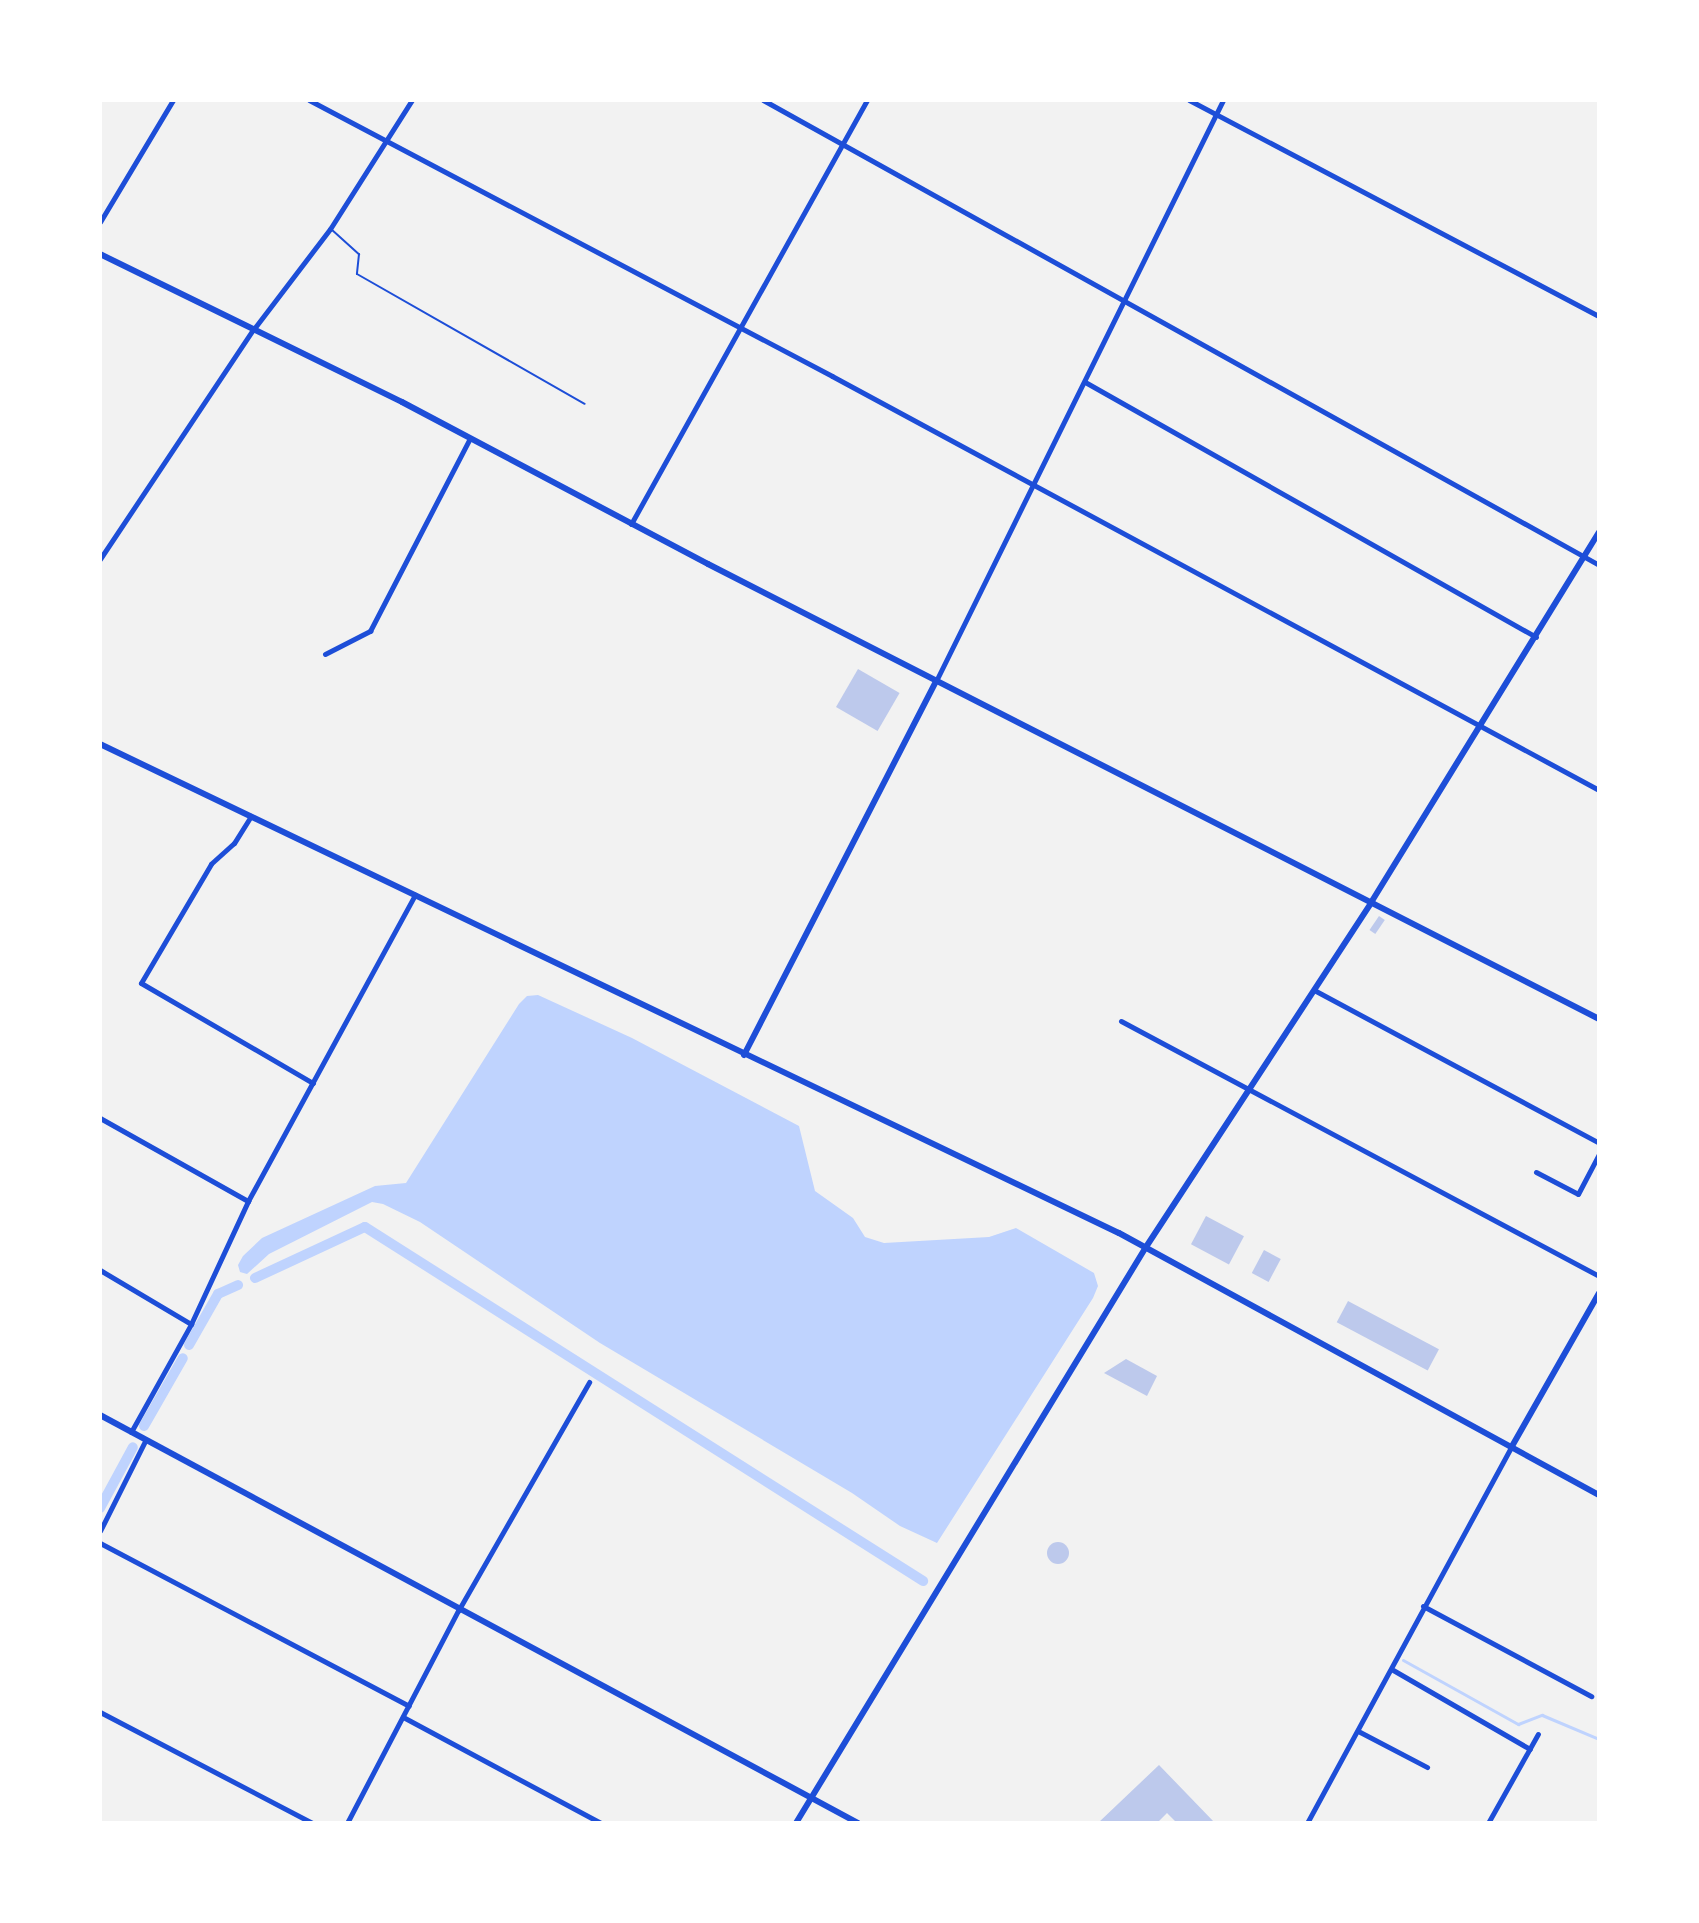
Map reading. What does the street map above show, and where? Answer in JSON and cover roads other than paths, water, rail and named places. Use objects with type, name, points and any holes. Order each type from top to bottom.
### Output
[{"type":"street","points":[[100,222],[173,100]]},
{"type":"street","points":[[309,100],[1034,485],[1599,790]]},
{"type":"street","points":[[100,559],[253,330],[330,229],[412,100]]},
{"type":"street","points":[[763,100],[1126,299],[1599,565]]},
{"type":"street","points":[[631,524],[867,100]]},
{"type":"street","points":[[1189,100],[1599,316]]},
{"type":"street","points":[[744,1055],[936,681],[1223,100]]},
{"type":"street","points":[[100,254],[470,438],[936,681],[1599,1019]]},
{"type":"street","points":[[1085,382],[1536,637]]},
{"type":"street","points":[[325,654],[370,631],[470,438]]},
{"type":"street","points":[[796,1823],[1146,1247],[1372,901],[1599,532]]},
{"type":"street","points":[[100,744],[1146,1247],[1599,1495]]},
{"type":"street","points":[[251,816],[234,843],[211,864],[141,983],[313,1083]]},
{"type":"street","points":[[131,1432],[191,1324],[248,1201],[415,895]]},
{"type":"street","points":[[1314,990],[1599,1143]]},
{"type":"street","points":[[1121,1021],[1248,1092],[1599,1276]]},
{"type":"street","points":[[100,1118],[248,1201]]},
{"type":"street","points":[[1536,1172],[1578,1194],[1599,1154]]},
{"type":"street","points":[[100,1270],[191,1324]]},
{"type":"street","points":[[1307,1823],[1393,1670],[1423,1606],[1599,1293]]},
{"type":"street","points":[[347,1823],[458,1611],[589,1382]]},
{"type":"street","points":[[100,1415],[458,1611],[858,1823]]},
{"type":"street","points":[[100,1531],[145,1441]]},
{"type":"street","points":[[100,1543],[409,1706]]},
{"type":"street","points":[[1423,1606],[1591,1696]]},
{"type":"street","points":[[1393,1670],[1530,1749]]},
{"type":"street","points":[[100,1712],[312,1823]]},
{"type":"street","points":[[403,1717],[601,1823]]},
{"type":"street","points":[[1358,1731],[1427,1767]]},
{"type":"street","points":[[1488,1823],[1538,1734]]},
{"type":"lane","points":[[330,229],[359,254],[357,274],[585,404]]},
{"type":"water","points":[[538,995],[632,1038],[799,1126],[815,1191],[853,1218],[865,1237],[884,1243],[989,1237],[1016,1228],[1094,1273],[1098,1286],[1093,1298],[937,1543],[900,1526],[852,1493],[600,1343],[420,1222],[383,1204],[372,1202],[269,1254],[247,1274],[240,1272],[238,1265],[243,1256],[262,1238],[375,1186],[406,1183],[519,1004],[527,996]]},
{"type":"waterway","points":[[255,1278],[365,1227],[923,1581]]},
{"type":"waterway","points":[[189,1345],[218,1294],[238,1285]]},
{"type":"waterway","points":[[144,1426],[183,1358]]},
{"type":"waterway","points":[[100,1508],[133,1447]]},
{"type":"waterway","points":[[1403,1660],[1518,1724],[1542,1715],[1599,1739]]}]
